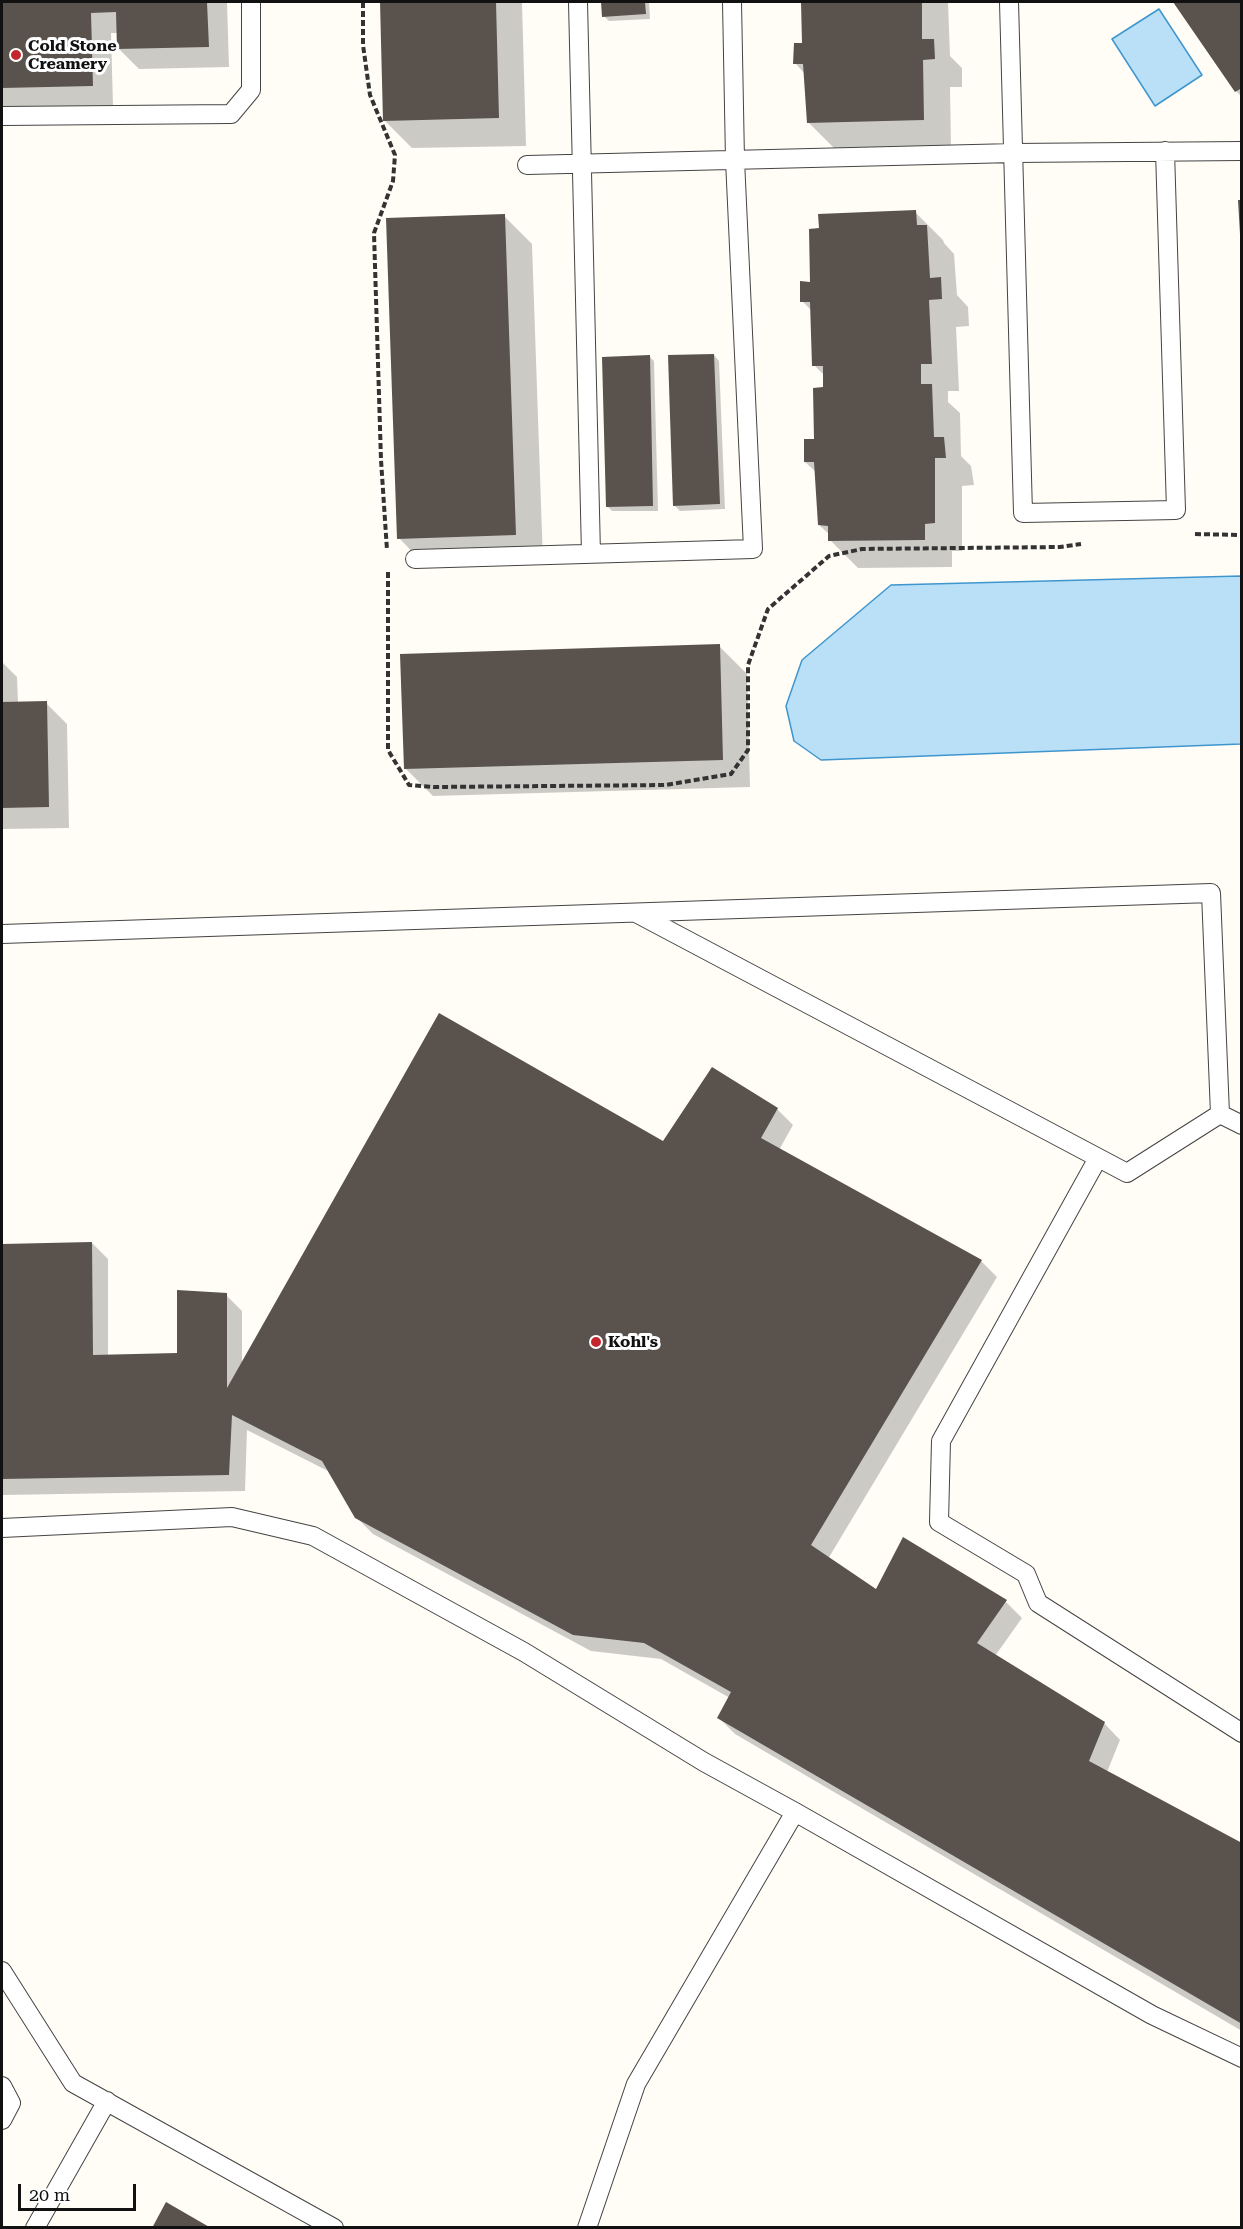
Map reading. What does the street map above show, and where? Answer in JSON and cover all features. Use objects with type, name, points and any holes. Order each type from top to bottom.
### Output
[{"type":"lane","points":[[2,116],[231,114],[250,90],[251,2]]},
{"type":"lane","points":[[578,2],[591,554]]},
{"type":"lane","points":[[415,559],[753,549],[735,160],[732,2]]},
{"type":"lane","points":[[1009,2],[1023,513],[1176,510],[1165,151]]},
{"type":"lane","points":[[527,165],[1014,153],[1242,151]]},
{"type":"lane","points":[[2,934],[1211,893],[1220,1114]]},
{"type":"lane","points":[[635,913],[1127,1173],[1220,1114]]},
{"type":"lane","points":[[1220,1114],[1242,1125]]},
{"type":"lane","points":[[1098,1158],[941,1441],[939,1522],[1026,1574],[1038,1603],[1242,1733]]},
{"type":"lane","points":[[2,1528],[232,1517],[313,1536],[524,1652],[704,1762],[1152,2015],[1242,2058]]},
{"type":"lane","points":[[587,2228],[636,2084],[795,1812]]},
{"type":"lane","points":[[2,1971],[73,2083],[334,2228]]},
{"type":"lane","points":[[2,2086],[12,2103],[2,2120]]},
{"type":"lane","points":[[36,2228],[107,2102]]},
{"type":"water","points":[[1159,9],[1202,75],[1155,106],[1112,39]]},
{"type":"water","points":[[1241,576],[1241,744],[821,760],[794,741],[786,706],[802,660],[891,585]]},
{"type":"building","points":[[2,2],[207,2],[209,47],[117,49],[116,12],[91,13],[93,86],[2,88]]},
{"type":"building","points":[[380,2],[496,2],[499,118],[383,121]]},
{"type":"building","points":[[601,2],[645,2],[646,14],[602,17]]},
{"type":"building","points":[[801,2],[922,2],[922,39],[934,39],[935,59],[923,60],[924,120],[807,123],[803,64],[793,64],[794,43],[802,43]]},
{"type":"building","points":[[1173,2],[1242,2],[1242,88],[1235,92]]},
{"type":"building","points":[[1238,200],[1242,200],[1242,234],[1240,234]]},
{"type":"building","points":[[916,210],[917,225],[927,225],[930,278],[941,277],[942,299],[929,300],[932,364],[921,364],[921,384],[932,384],[934,437],[944,437],[946,458],[935,458],[935,523],[925,524],[925,540],[828,541],[828,526],[818,525],[814,462],[804,462],[804,439],[814,439],[813,388],[823,387],[823,366],[812,366],[810,302],[800,302],[800,281],[810,282],[809,229],[819,228],[818,214]]},
{"type":"building","points":[[505,214],[516,535],[397,539],[386,218]]},
{"type":"building","points":[[714,354],[720,504],[673,506],[668,355]]},
{"type":"building","points":[[650,355],[653,506],[606,507],[602,357]]},
{"type":"building","points":[[720,644],[723,760],[404,769],[400,654]]},
{"type":"building","points":[[47,701],[49,807],[2,808],[2,702]]},
{"type":"building","points":[[439,1013],[663,1141],[712,1067],[778,1108],[761,1138],[982,1260],[811,1545],[876,1589],[903,1537],[1007,1600],[977,1643],[1105,1722],[1089,1761],[1242,1843],[1242,2024],[717,1718],[731,1692],[644,1643],[573,1635],[355,1518],[322,1461],[232,1415],[229,1475],[2,1479],[2,1244],[92,1242],[93,1355],[177,1353],[177,1290],[227,1293],[227,1388]]},
{"type":"building","points":[[166,2202],[211,2228],[152,2228]]},
{"type":"place","name":"Cold Stone Creamery","points":[[16,55]]},
{"type":"place","name":"Kohl's","points":[[596,1342]]}]
